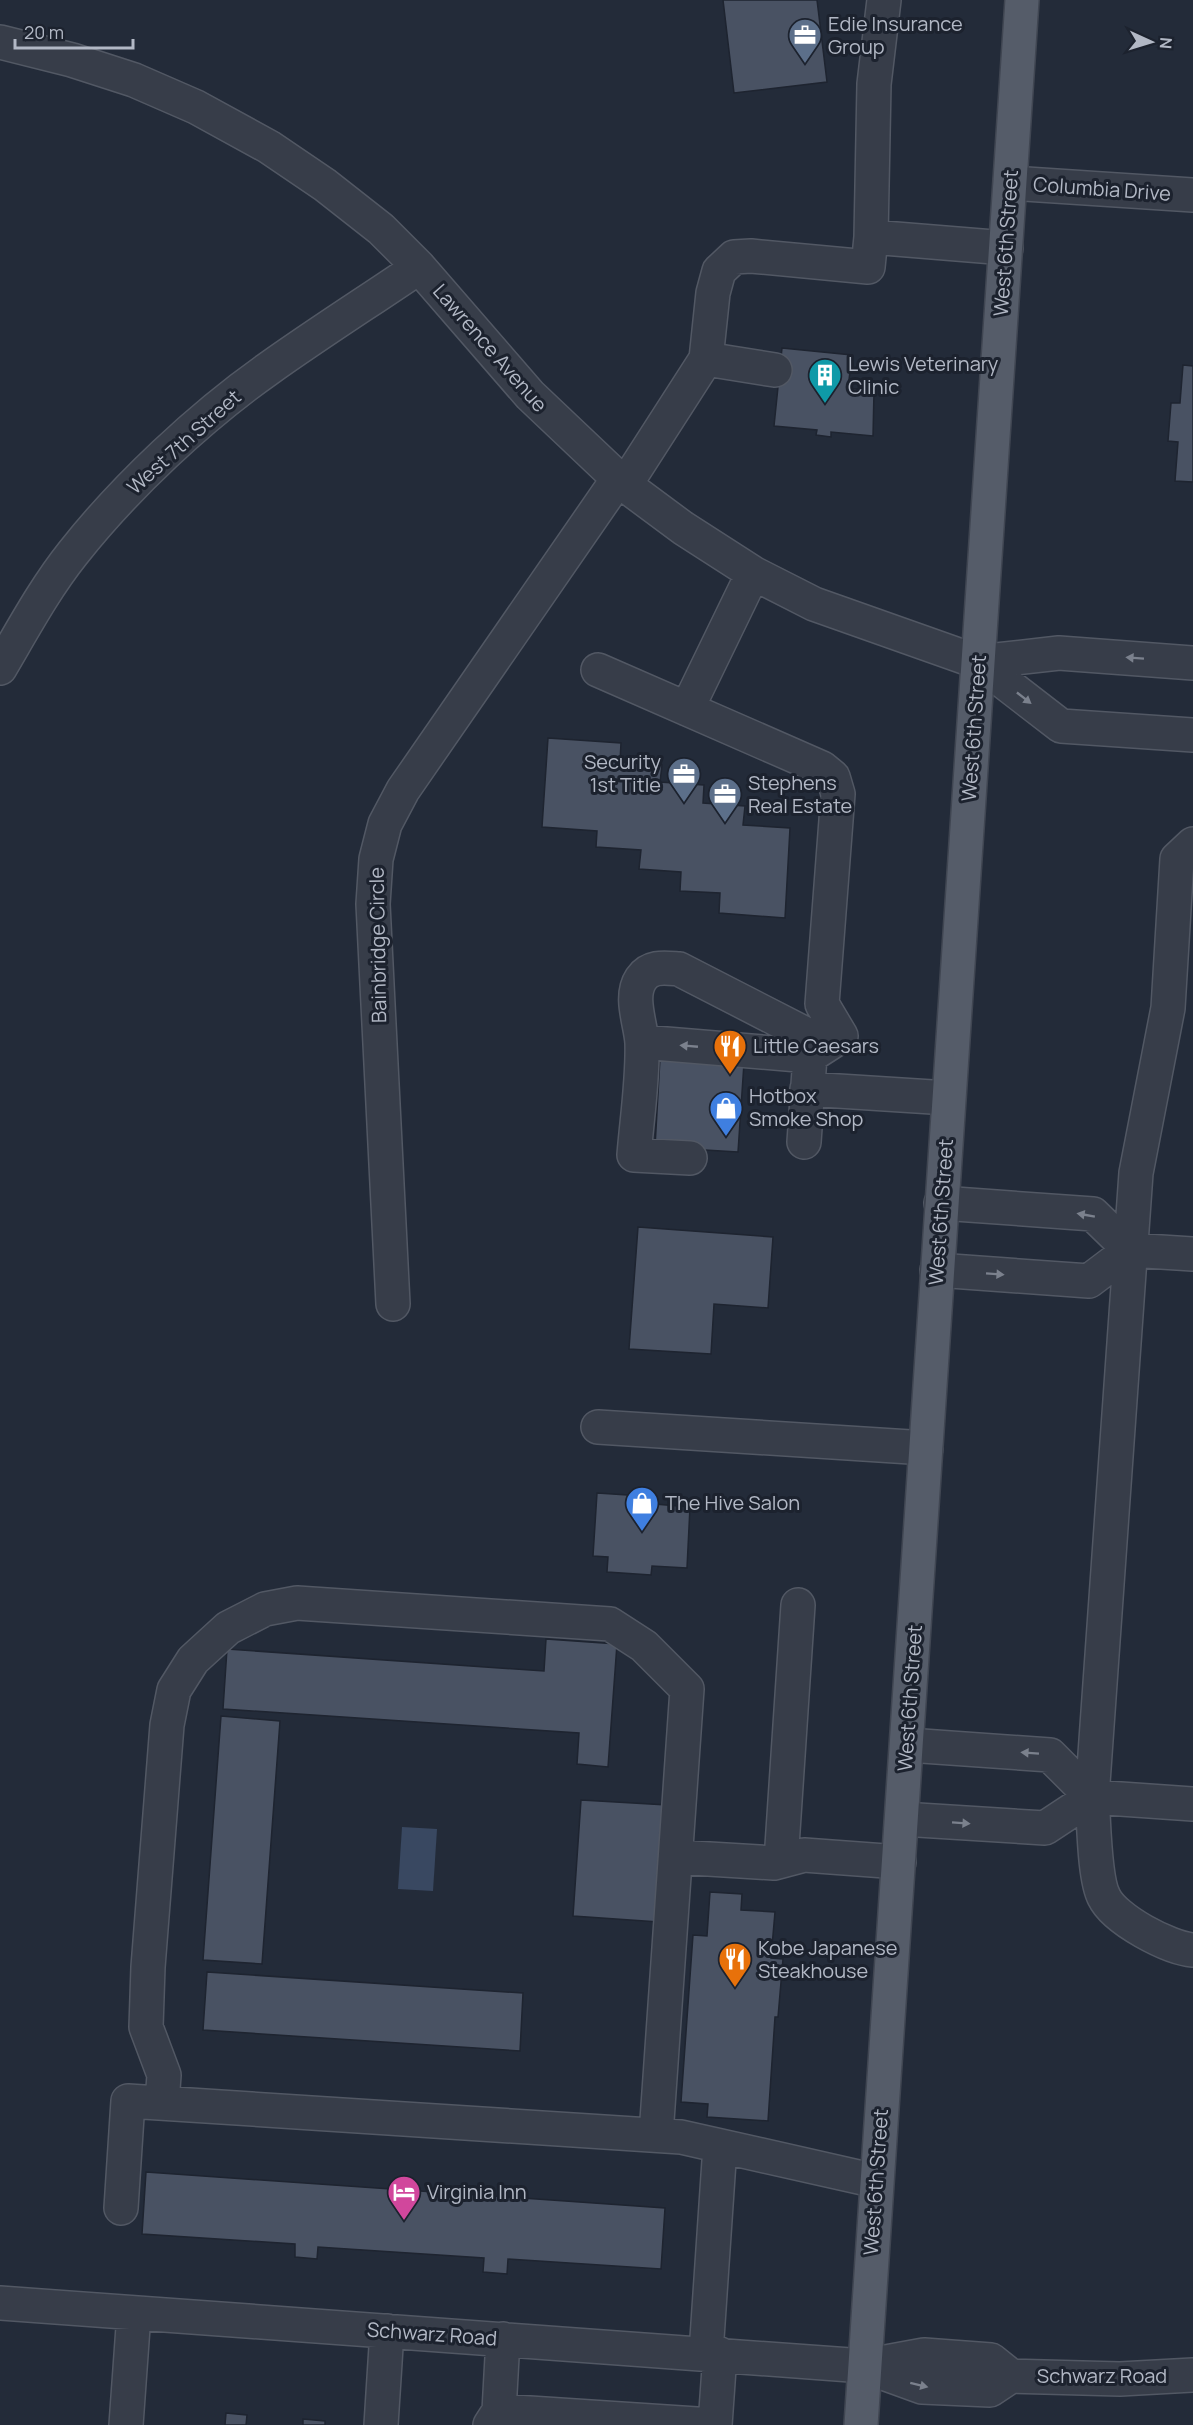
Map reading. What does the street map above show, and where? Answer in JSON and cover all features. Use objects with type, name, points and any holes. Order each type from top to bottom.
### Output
[{"type":"main road","name":"West 6th Street","points":[[861,2425],[876,2181],[908,1745],[941,1203],[1022,0]]},
{"type":"street","points":[[775,370],[706,359],[713,292],[719,271],[734,257],[751,256],[868,267],[871,237],[874,84],[884,0]]},
{"type":"street","name":"Lawrence Avenue","points":[[0,42],[72,60],[134,80],[196,107],[269,147],[325,185],[381,230],[419,267],[530,395],[621,482],[683,528],[753,573],[814,604],[978,662],[1061,726],[1193,735]]},
{"type":"street","name":"Columbia Drive","points":[[1010,183],[1193,195]]},
{"type":"street","points":[[871,237],[1006,248]]},
{"type":"street","name":"West 7th Street","points":[[0,668],[36,606],[72,554],[110,509],[181,440],[219,406],[268,369],[419,267]]},
{"type":"street","name":"Bainbridge Circle","points":[[393,1304],[373,904],[376,859],[385,824],[403,790],[706,359]]},
{"type":"street","points":[[687,709],[753,573]]},
{"type":"street","name":"Lawrence Avenue","points":[[978,662],[1059,653],[1193,663]]},
{"type":"street","points":[[598,670],[822,768],[833,777],[838,794],[822,1004],[841,1036],[818,1050],[642,1042]]},
{"type":"street","points":[[1193,844],[1177,859],[1168,1008],[1136,1173],[1092,1797],[1098,1867],[1104,1898],[1124,1918],[1153,1938],[1193,1950]]},
{"type":"street","points":[[690,1158],[634,1155],[642,1042],[637,1021],[637,992],[641,979],[648,972],[661,967],[680,969],[818,1050]]},
{"type":"street","points":[[804,1142],[807,1089],[818,1050]]},
{"type":"street","points":[[807,1089],[948,1098]]},
{"type":"street","points":[[941,1203],[1094,1214],[1130,1250]]},
{"type":"street","points":[[937,1270],[1089,1281],[1130,1250],[1193,1254]]},
{"type":"street","points":[[598,1427],[926,1448]]},
{"type":"street","points":[[162,2103],[164,2075],[146,2027],[148,1967],[167,1725],[174,1690],[194,1660],[228,1628],[264,1608],[297,1603],[610,1624],[644,1646],[687,1689],[656,2135]]},
{"type":"street","points":[[781,1861],[798,1605]]},
{"type":"street","points":[[908,1745],[1050,1755],[1092,1797]]},
{"type":"street","points":[[902,1819],[1045,1828],[1092,1797],[1193,1804]]},
{"type":"street","points":[[676,1857],[774,1863],[804,1856],[899,1862]]},
{"type":"street","points":[[121,2208],[128,2101],[681,2137],[876,2181]]},
{"type":"street","points":[[503,2339],[494,2418],[714,2425],[713,2354],[720,2146]]},
{"type":"street","name":"Schwarz Road","points":[[0,2303],[864,2366],[924,2355],[991,2360],[1011,2376],[1120,2379],[1193,2375]]},
{"type":"street","points":[[126,2425],[134,2313]]},
{"type":"street","points":[[381,2425],[387,2331]]},
{"type":"water","points":[[402,1827],[437,1829],[433,1891],[398,1889]]},
{"type":"building","points":[[723,0],[817,0],[827,82],[734,93]]},
{"type":"building","name":"Lewis Veterinary Clinic","points":[[782,348],[852,355],[848,388],[874,391],[873,436],[831,432],[831,437],[816,435],[817,430],[774,426]]},
{"type":"building","points":[[1183,365],[1193,366],[1193,482],[1175,481],[1178,442],[1168,441],[1171,403],[1180,403]]},
{"type":"building","points":[[548,738],[621,743],[620,762],[662,765],[660,782],[704,785],[703,803],[745,806],[743,825],[790,828],[785,918],[719,913],[720,893],[680,891],[681,872],[639,869],[641,850],[596,847],[597,831],[542,827]]},
{"type":"building","points":[[660,1058],[744,1063],[738,1152],[655,1147]]},
{"type":"building","points":[[638,1227],[773,1237],[768,1308],[714,1304],[711,1354],[629,1349]]},
{"type":"building","name":"The Hive Salon","points":[[597,1493],[643,1496],[643,1503],[690,1507],[687,1568],[652,1566],[651,1575],[607,1572],[608,1557],[593,1556]]},
{"type":"building","points":[[546,1639],[617,1644],[608,1767],[577,1764],[579,1733],[223,1709],[227,1649],[544,1671]]},
{"type":"building","points":[[221,1716],[280,1721],[262,1964],[203,1960]]},
{"type":"building","points":[[581,1800],[667,1805],[659,1922],[573,1916]]},
{"type":"building","name":"Kobe Japanese Steakhouse","points":[[710,1892],[742,1894],[741,1910],[775,1912],[771,1958],[783,1959],[778,2017],[775,2017],[768,2121],[707,2117],[708,2104],[681,2102],[693,1935],[707,1936]]},
{"type":"building","points":[[207,1972],[523,1993],[520,2051],[203,2030]]},
{"type":"building","name":"Virginia Inn","points":[[146,2172],[665,2208],[661,2269],[508,2259],[507,2274],[483,2272],[484,2258],[318,2247],[317,2259],[295,2257],[295,2244],[142,2234]]},
{"type":"building","points":[[226,2413],[247,2415],[246,2425],[225,2425]]},
{"type":"building","points":[[303,2419],[325,2421],[325,2425],[303,2425]]},
{"type":"place","name":"Edie Insurance Group","points":[[805,64]]},
{"type":"place","name":"Lewis Veterinary Clinic","points":[[825,404]]},
{"type":"place","name":"Security 1st Title","points":[[684,803]]},
{"type":"place","name":"Stephens Real Estate","points":[[725,823]]},
{"type":"place","name":"Little Caesars","points":[[730,1075]]},
{"type":"place","name":"Hotbox Smoke Shop","points":[[726,1137]]},
{"type":"place","name":"The Hive Salon","points":[[642,1532]]},
{"type":"place","name":"Kobe Japanese Steakhouse","points":[[735,1988]]},
{"type":"place","name":"Virginia Inn","points":[[404,2221]]}]
